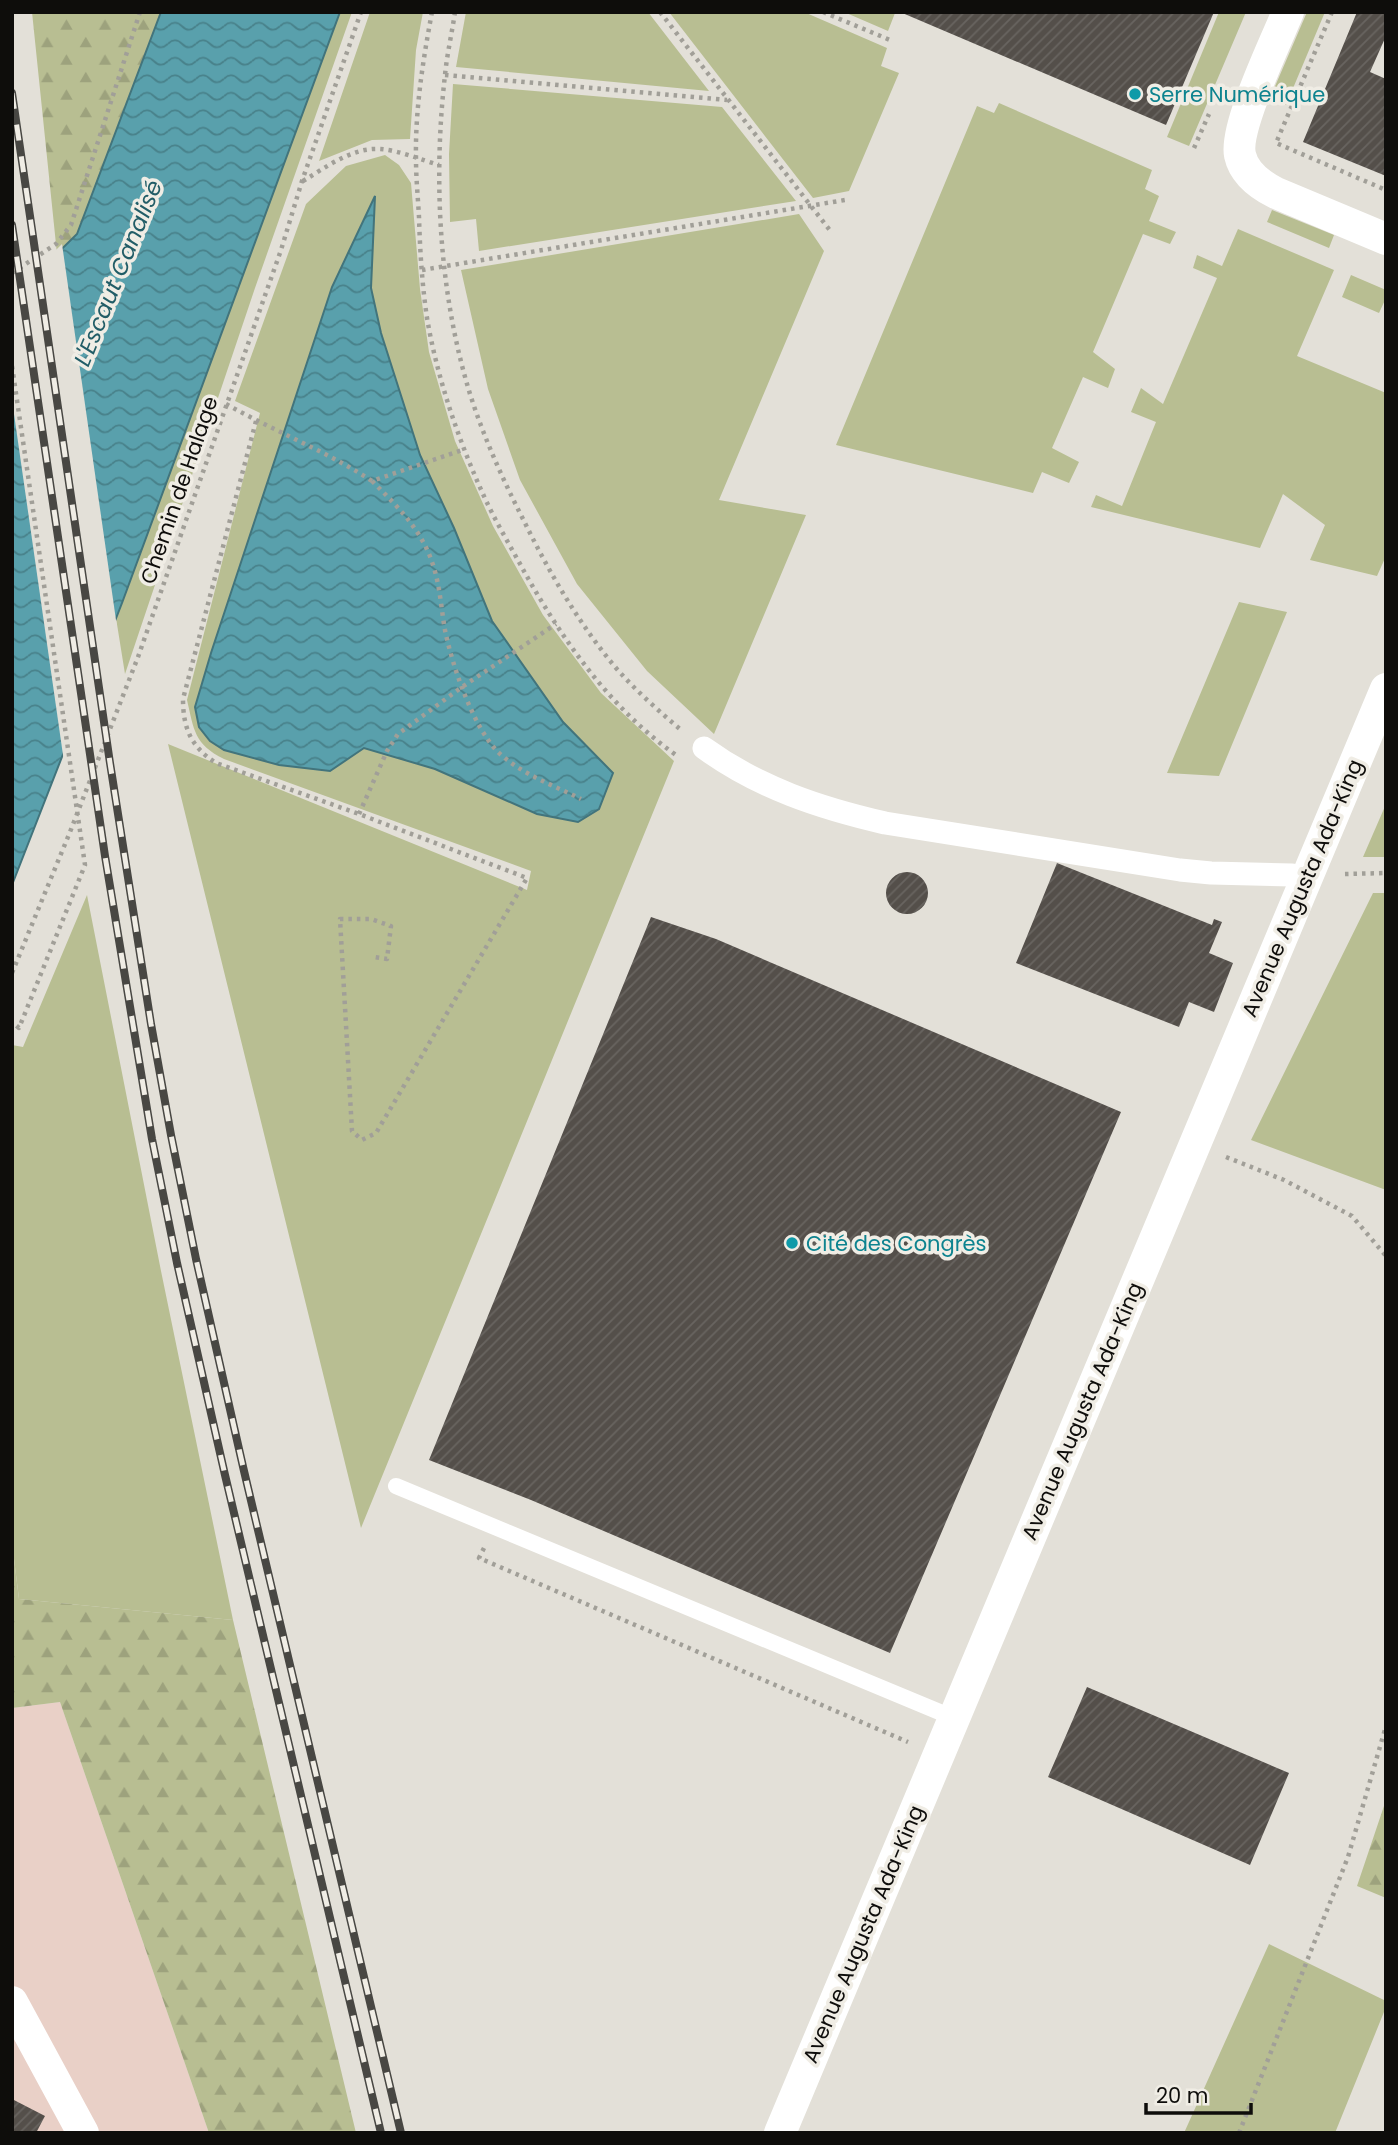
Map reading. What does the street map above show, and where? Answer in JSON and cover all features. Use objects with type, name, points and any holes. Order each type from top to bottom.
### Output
[{"type":"street","points":[[1289,12],[1244,118],[1239,144],[1244,165],[1262,185],[1276,193],[1386,239]]},
{"type":"street","name":"Avenue Augusta Ada-King","points":[[780,2133],[1386,690]]},
{"type":"street","points":[[704,748],[733,769],[795,798],[852,816],[1180,870],[1292,875]]},
{"type":"street","points":[[12,2002],[83,2133]]},
{"type":"lane","points":[[396,1486],[954,1718]]},
{"type":"path","points":[[12,273],[56,244],[71,225],[140,12]]},
{"type":"path","name":"Chemin de Halage","points":[[12,973],[71,832],[138,657],[281,250],[361,12]]},
{"type":"path","points":[[432,12],[422,74],[416,158],[422,271],[433,346],[465,449],[493,514],[556,624],[612,697],[680,759]]},
{"type":"path","points":[[455,12],[445,75],[439,165],[445,267],[454,326],[471,395],[497,464],[535,544],[579,618],[617,669],[670,721],[704,748]]},
{"type":"path","points":[[660,12],[832,233]]},
{"type":"path","points":[[823,12],[890,40]]},
{"type":"path","points":[[1332,12],[1276,143],[1386,190]]},
{"type":"path","points":[[445,75],[727,100]]},
{"type":"path","points":[[303,181],[336,161],[362,151],[380,149],[439,165]]},
{"type":"path","points":[[422,271],[845,200]]},
{"type":"path","points":[[12,366],[85,866],[19,1028],[12,1022]]},
{"type":"path","points":[[226,404],[343,463],[372,481],[415,527],[433,563],[446,634],[462,687],[483,732],[495,749],[523,771],[581,799]]},
{"type":"path","points":[[256,421],[183,699],[183,713],[188,731],[203,755],[216,763],[527,878],[376,1133],[362,1140],[352,1132],[340,919],[371,919],[391,926],[387,959],[374,957]]},
{"type":"path","points":[[372,481],[465,449]]},
{"type":"path","points":[[359,814],[398,734],[556,624]]},
{"type":"path","points":[[1346,874],[1386,873]]},
{"type":"path","points":[[1226,1157],[1284,1180],[1352,1216],[1386,1256]]},
{"type":"path","points":[[493,1526],[479,1558],[938,1755]]},
{"type":"path","points":[[1239,2133],[1348,1857],[1386,1726]]},
{"type":"shaded area","points":[[60,1702],[209,2133],[12,2133],[12,1708]]},
{"type":"green space","points":[[32,12],[161,12],[77,234],[57,254]]},
{"type":"green space","points":[[340,12],[352,12],[255,288],[125,674],[116,618]]},
{"type":"green space","points":[[370,12],[423,12],[416,50],[410,139],[372,140],[319,161]]},
{"type":"green space","points":[[466,12],[648,12],[709,91],[456,67]]},
{"type":"green space","points":[[669,12],[804,12],[887,48],[881,66],[899,73],[849,191],[813,198]]},
{"type":"green space","points":[[844,12],[892,12],[895,13],[888,31]]},
{"type":"green space","points":[[1219,12],[1246,12],[1189,146],[1167,137]]},
{"type":"green space","points":[[1307,12],[1325,12],[1286,105],[1270,98]]},
{"type":"green space","points":[[453,84],[722,107],[796,201],[479,251],[476,219],[450,222],[449,154]]},
{"type":"green space","points":[[999,103],[1152,170],[1145,189],[1159,196],[1149,221],[1176,232],[1170,244],[1143,234],[1093,352],[1115,369],[1108,388],[1083,377],[1052,448],[1079,462],[1069,483],[1042,472],[1033,493],[836,445],[977,106],[994,113]]},
{"type":"green space","points":[[385,155],[399,165],[411,183],[420,289],[429,352],[455,441],[493,526],[543,615],[601,693],[674,761],[361,1528],[168,744],[527,890],[531,871],[224,759],[201,742],[194,728],[187,700],[260,413],[235,401],[306,204],[346,166]]},
{"type":"green space","points":[[1272,210],[1334,235],[1329,248],[1267,222]]},
{"type":"green space","points":[[799,214],[824,251],[719,500],[806,515],[714,734],[647,671],[577,584],[520,480],[488,389],[461,270]]},
{"type":"green space","points":[[1238,229],[1334,270],[1297,356],[1386,393],[1386,556],[1377,576],[1310,560],[1325,525],[1283,494],[1260,548],[1091,507],[1096,495],[1122,506],[1156,422],[1131,412],[1141,388],[1163,404],[1217,278],[1193,268],[1197,255],[1222,266]]},
{"type":"green space","points":[[1351,275],[1386,290],[1386,298],[1379,313],[1342,297]]},
{"type":"green space","points":[[1239,602],[1287,612],[1219,776],[1167,773]]},
{"type":"green space","points":[[1386,804],[1386,857],[1363,857]]},
{"type":"green space","points":[[1373,893],[1386,893],[1386,1190],[1251,1140]]},
{"type":"green space","points":[[87,895],[233,1620],[19,1599],[12,1543],[12,1045],[23,1047]]},
{"type":"green space","points":[[12,1543],[19,1599],[233,1620],[356,2133],[209,2133],[60,1702],[12,1708]]},
{"type":"green space","points":[[1386,1800],[1386,1898],[1357,1886]]},
{"type":"green space","points":[[1269,1944],[1386,2001],[1386,2007],[1335,2133],[1184,2133]]},
{"type":"water","name":"L'Escaut Canalisé","points":[[161,12],[340,12],[122,603],[12,885],[12,298],[77,234]]},
{"type":"water","points":[[375,196],[371,288],[381,333],[420,455],[454,528],[492,621],[563,722],[613,773],[599,809],[578,822],[537,814],[435,769],[364,748],[330,771],[279,765],[224,750],[210,741],[199,727],[195,707],[211,653],[332,287]]},
{"type":"pier","points":[[62,244],[117,627],[64,762],[12,400],[12,293]]},
{"type":"building","name":"Serre Numérique","points":[[900,12],[1214,12],[1166,125]]},
{"type":"building","points":[[1357,12],[1386,12],[1386,36],[1370,72],[1386,79],[1386,176],[1303,142]]},
{"type":"building","points":[[1057,863],[1212,925],[1214,919],[1222,922],[1209,953],[1233,963],[1214,1012],[1189,1002],[1179,1027],[1016,963]]},
{"type":"building","points":[[907,872],[922,878],[928,893],[922,908],[907,914],[892,908],[886,893],[892,878]]},
{"type":"building","name":"Cité des Congrès","points":[[651,917],[716,939],[1121,1112],[890,1653],[531,1500],[429,1460]]},
{"type":"building","points":[[1087,1687],[1289,1773],[1250,1865],[1048,1777]]},
{"type":"building","points":[[12,2099],[45,2116],[36,2133],[12,2133]]},
{"type":"railway","points":[[12,93],[110,763],[171,1135],[244,1471],[401,2133]]},
{"type":"railway","points":[[12,225],[105,856],[152,1139],[225,1475],[381,2133]]},
{"type":"place","name":"Serre Numérique","points":[[1135,94]]},
{"type":"place","name":"Cité des Congrès","points":[[792,1243]]}]
